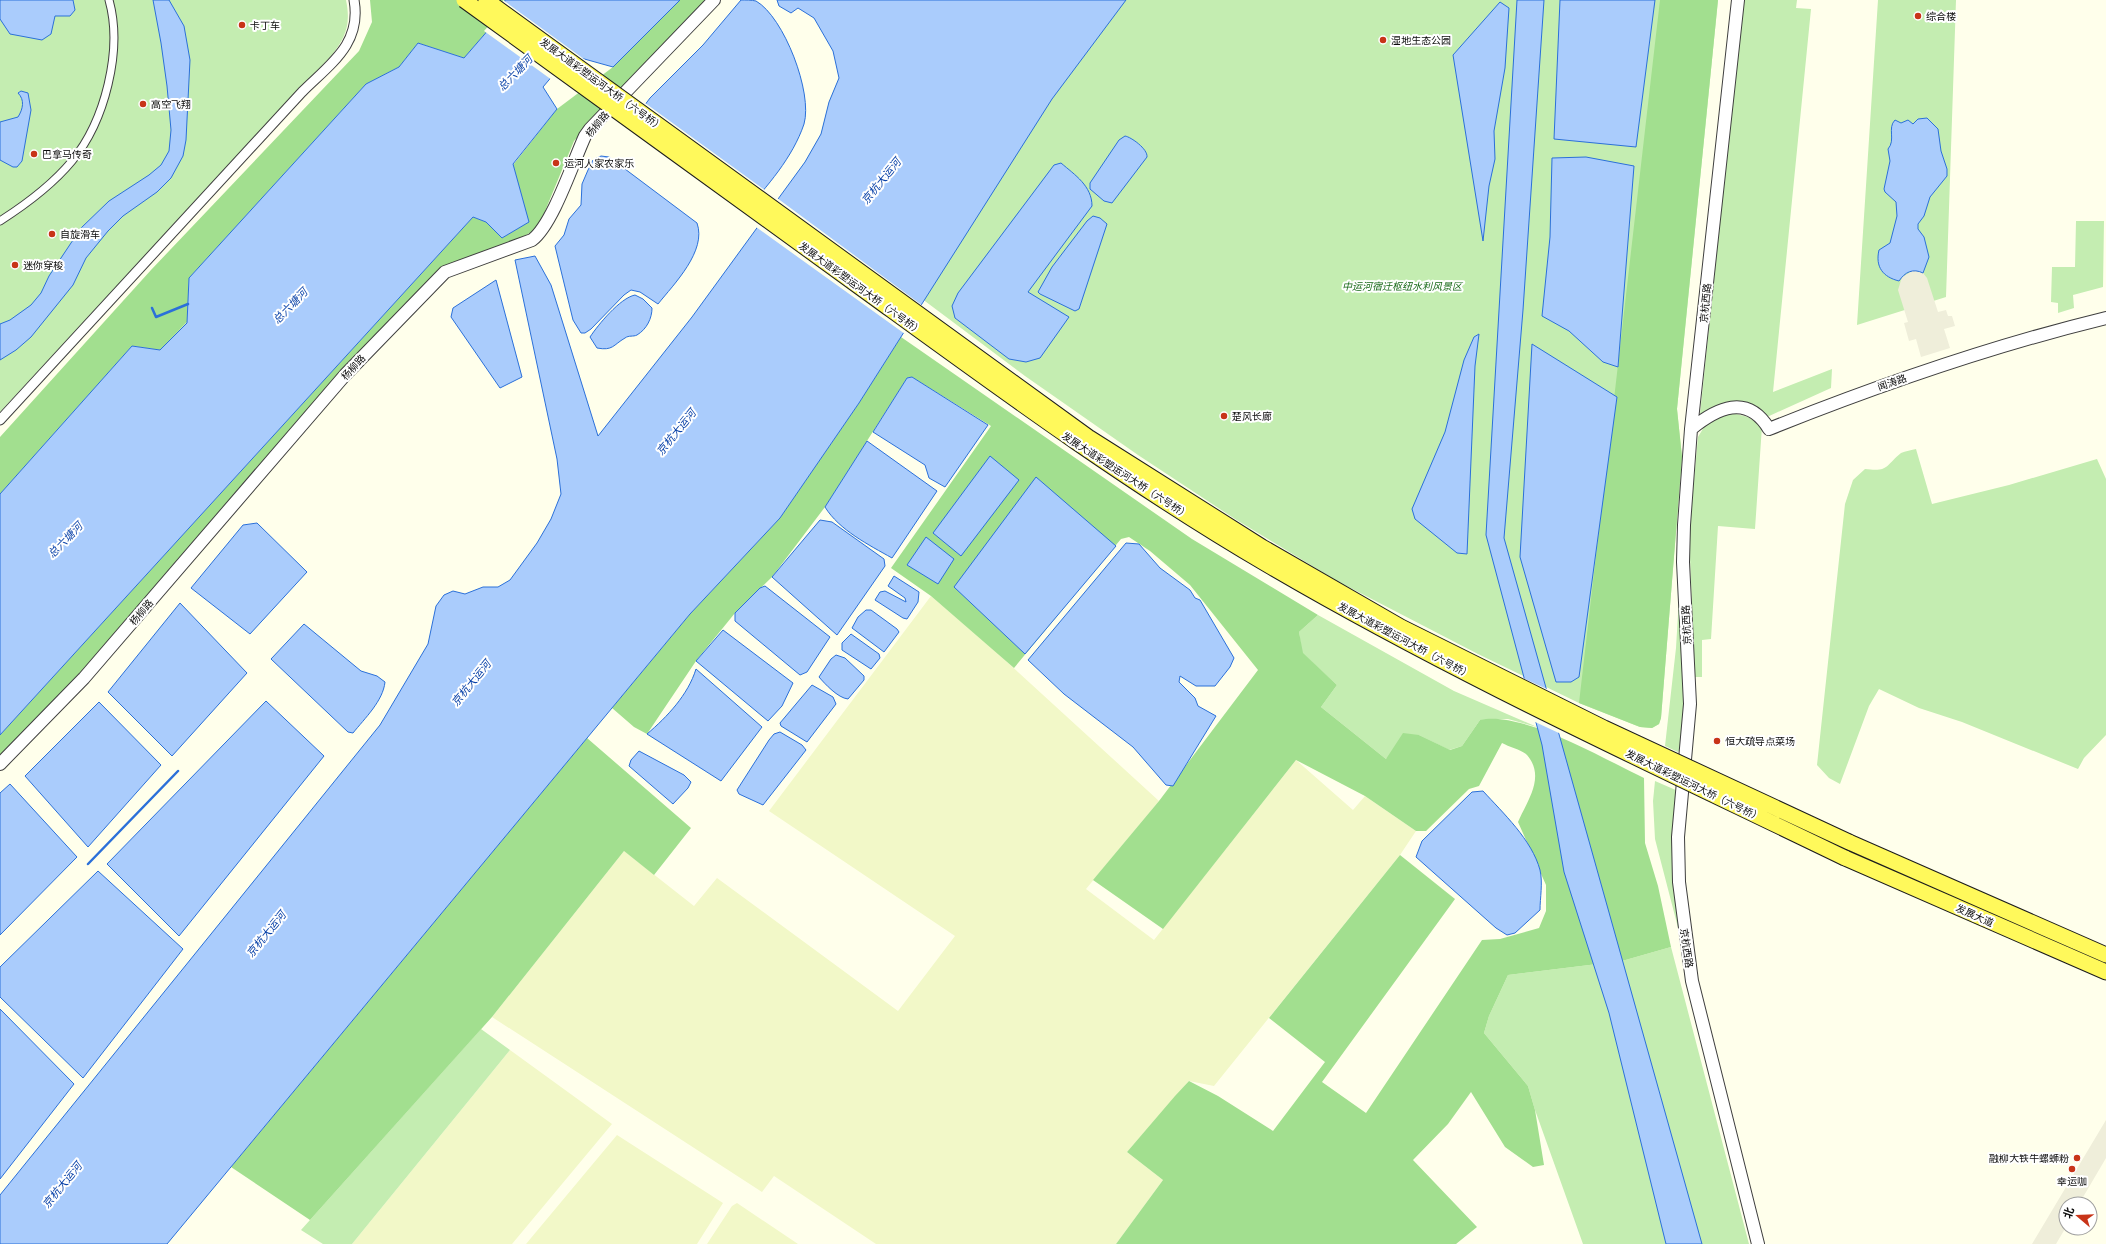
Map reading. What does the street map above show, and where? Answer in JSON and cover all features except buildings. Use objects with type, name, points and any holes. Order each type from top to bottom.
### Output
[{"type":"main road","name":"发展大道彩塑运河大桥（六号桥）","points":[[464,0],[1032,412],[1137,484],[1246,552],[1367,621],[1463,671],[1845,858]]},
{"type":"main road","name":"发展大道彩塑运河大桥（六号桥）","points":[[486,0],[1088,437],[1262,547],[1400,627],[1604,728],[1849,842]]},
{"type":"main road","name":"发展大道","points":[[1849,842],[2106,955]]},
{"type":"main road","name":"发展大道","points":[[1845,858],[2106,972]]},
{"type":"street","points":[[0,221],[32,198],[73,161],[89,135],[102,106],[109,80],[114,46],[113,20],[109,0]]},
{"type":"street","points":[[0,420],[302,92],[346,48],[353,34],[355,20],[354,0]]},
{"type":"street","name":"杨柳路","points":[[0,764],[84,678],[346,375],[445,272],[532,240],[537,236],[550,216],[585,136],[590,129],[714,0]]},
{"type":"street","name":"京杭西路","points":[[1738,0],[1691,429],[1683,562],[1690,704],[1678,837],[1679,882],[1692,981],[1758,1244]]},
{"type":"street","name":"闻涛路","points":[[1691,429],[1714,412],[1728,407],[1736,407],[1760,417],[1769,429],[1859,394],[1956,361],[2106,318]]},
{"type":"green space","points":[[0,0],[346,0],[348,16],[344,36],[332,55],[0,412]]},
{"type":"green space","points":[[370,0],[505,0],[503,13],[464,58],[418,43],[399,67],[366,84],[189,278],[187,322],[160,350],[132,346],[0,494],[0,437],[151,270],[359,51],[372,22]]},
{"type":"green space","points":[[680,0],[706,0],[574,141],[538,228],[521,238],[447,265],[75,680],[0,757],[0,735],[473,217],[486,222],[502,238],[528,222],[513,165],[557,109],[613,67]]},
{"type":"green space","name":"中运河宿迁枢纽水利风景区","points":[[855,0],[1718,0],[1677,409],[1682,457],[1661,718],[1659,724],[1652,728],[1640,727],[1579,703],[1478,654],[1337,581],[1235,519],[1138,455],[1025,376],[782,194],[805,162],[821,134],[829,102],[839,78]]},
{"type":"green space","points":[[1660,0],[1718,0],[1677,409],[1682,457],[1661,718],[1659,724],[1652,728],[1640,727],[1579,703]]},
{"type":"green space","points":[[1743,0],[1797,0],[1796,8],[1811,9],[1773,392],[1832,369],[1831,388],[1767,417],[1748,407],[1734,403],[1720,405],[1700,414]]},
{"type":"green space","points":[[1878,0],[1956,0],[1946,297],[1857,325]]},
{"type":"green space","points":[[2076,221],[2104,221],[2103,287],[2073,295],[2074,308],[2058,313],[2058,303],[2051,302],[2052,267],[2075,267]]},
{"type":"green space","points":[[901,337],[1192,539],[1318,615],[1299,632],[1303,653],[1337,685],[1321,707],[1386,759],[1403,733],[1419,735],[1450,750],[1462,746],[1480,720],[1497,719],[1517,722],[1562,738],[1644,778],[1645,843],[1658,886],[1671,947],[1622,961],[1508,975],[1489,1016],[1484,1033],[1528,1086],[1535,1110],[1544,1165],[1533,1167],[1505,1147],[1471,1092],[1448,1124],[1413,1160],[1477,1227],[1456,1244],[1116,1244],[1163,1180],[1127,1152],[1189,1081],[1218,1096],[1273,1131],[1325,1062],[1269,1018],[1400,855],[1455,899],[1322,1082],[1366,1113],[1482,940],[1500,939],[1539,928],[1546,911],[1546,885],[1518,822],[1530,797],[1535,780],[1535,772],[1532,763],[1525,753],[1502,743],[1479,786],[1469,789],[1426,831],[1416,831],[1365,796],[1296,760],[1163,929],[1093,880],[1159,801],[1258,670],[1190,585],[1150,551],[1129,537],[1121,539],[1014,668],[931,596],[891,568],[991,426],[912,377],[907,378],[825,507],[772,577],[735,613],[696,661],[647,734],[634,727],[612,708],[690,614],[780,518],[859,403]]},
{"type":"green space","points":[[1732,413],[1748,417],[1762,426],[1755,529],[1718,526],[1711,639],[1702,640],[1702,677],[1695,677],[1689,534],[1698,437],[1707,422]]},
{"type":"green space","points":[[1916,449],[1932,504],[2009,485],[2097,459],[2106,479],[2106,735],[2084,758],[2078,769],[1962,722],[1919,708],[1879,689],[1869,706],[1840,784],[1829,778],[1817,765],[1845,504],[1853,480],[1865,469],[1883,469],[1901,453]]},
{"type":"green space","points":[[1680,580],[1687,678],[1680,749],[1678,752],[1665,746],[1676,648]]},
{"type":"green space","points":[[931,596],[994,650],[1159,801],[1086,889],[1154,940],[1296,760],[1353,810],[1365,796],[1416,831],[1400,855],[1214,1086],[1189,1081],[1127,1152],[1163,1180],[1116,1244],[876,1244],[774,1176],[762,1192],[492,1017],[624,851],[694,906],[717,878],[898,1011],[955,936],[769,811]]},
{"type":"green space","points":[[1318,615],[1454,691],[1537,727],[1508,719],[1480,720],[1462,746],[1449,750],[1419,735],[1386,759],[1321,707],[1337,685],[1302,653],[1299,632]]},
{"type":"green space","points":[[587,738],[691,828],[654,875],[624,851],[492,1017],[310,1220],[231,1167]]},
{"type":"green space","points":[[1655,781],[1678,791],[1672,845],[1676,903],[1683,947],[1655,839],[1653,801]]},
{"type":"green space","points":[[1671,947],[1749,1244],[1583,1244],[1535,1110],[1528,1086],[1484,1033],[1489,1016],[1508,975],[1622,961]]},
{"type":"green space","points":[[481,1029],[510,1050],[352,1244],[323,1244],[301,1230]]},
{"type":"green space","points":[[510,1050],[612,1124],[512,1244],[352,1244]]},
{"type":"green space","points":[[617,1135],[723,1203],[697,1244],[526,1244]]},
{"type":"green space","points":[[737,1203],[798,1244],[707,1244],[732,1206]]},
{"type":"shaded area","points":[[1914,270],[1923,273],[1927,278],[1938,312],[1946,310],[1948,316],[1952,316],[1955,326],[1944,329],[1950,348],[1921,357],[1916,339],[1909,341],[1904,323],[1908,322],[1898,290],[1902,277]]},
{"type":"shaded area","points":[[2106,1120],[2106,1158],[2084,1196],[2061,1196]]},
{"type":"shaded area","points":[[2058,1200],[2058,1236],[2061,1236],[2056,1244],[2032,1244]]},
{"type":"water","points":[[0,0],[73,0],[75,10],[70,16],[55,16],[51,34],[42,40],[10,34],[0,19]]},
{"type":"water","points":[[153,0],[169,0],[184,26],[190,60],[186,140],[183,156],[171,178],[157,192],[123,216],[108,231],[86,258],[73,285],[31,337],[16,350],[0,360],[0,324],[10,320],[31,305],[41,293],[49,276],[81,228],[109,201],[149,175],[161,165],[169,151],[171,130],[167,86]]},
{"type":"water","name":"总六塘河","points":[[505,0],[680,0],[613,67],[570,55],[543,87],[557,109],[513,164],[529,222],[502,238],[486,222],[473,217],[0,735],[0,494],[132,346],[160,350],[187,323],[189,278],[366,84],[399,67],[418,43],[464,58],[503,13]]},
{"type":"water","points":[[741,0],[756,1],[777,23],[794,57],[800,76],[806,110],[804,124],[786,160],[762,192],[744,212],[627,129],[650,98],[703,45]]},
{"type":"water","name":"京杭大运河","points":[[777,0],[1126,0],[1052,99],[859,403],[780,518],[690,614],[167,1244],[0,1244],[0,1195],[380,725],[428,644],[436,606],[444,595],[453,591],[465,594],[483,587],[498,587],[510,580],[537,543],[551,519],[561,494],[557,459],[515,260],[535,256],[551,285],[598,436],[692,317],[805,162],[821,134],[829,102],[839,78],[833,51],[814,18],[798,8],[791,13],[779,6]]},
{"type":"water","points":[[1517,0],[1544,0],[1523,310],[1504,538],[1702,1244],[1666,1244],[1609,1013],[1564,872],[1542,745],[1486,535]]},
{"type":"water","points":[[1560,0],[1655,0],[1636,147],[1554,139]]},
{"type":"water","points":[[1500,2],[1509,8],[1505,68],[1494,131],[1495,159],[1489,186],[1483,241],[1453,55]]},
{"type":"water","points":[[21,91],[28,93],[31,110],[22,161],[17,167],[13,167],[0,160],[0,122],[18,117],[21,111],[22,99],[18,93]]},
{"type":"water","points":[[1927,118],[1938,129],[1941,151],[1947,169],[1947,176],[1930,197],[1924,216],[1918,224],[1918,229],[1924,237],[1929,257],[1923,273],[1913,271],[1907,273],[1899,281],[1885,274],[1879,266],[1878,261],[1879,250],[1890,243],[1897,216],[1896,202],[1885,192],[1884,189],[1890,161],[1888,149],[1891,142],[1892,127],[1895,120],[1901,123],[1908,120],[1913,124],[1918,119]]},
{"type":"water","points":[[1125,136],[1135,141],[1142,147],[1147,154],[1147,157],[1112,203],[1104,201],[1090,189],[1090,183],[1119,140]]},
{"type":"water","points":[[601,156],[609,157],[697,223],[699,234],[693,256],[680,277],[658,304],[640,292],[631,290],[624,295],[591,329],[585,333],[581,333],[573,320],[555,246],[564,235],[569,219],[581,205],[582,184],[593,160]]},
{"type":"water","points":[[1586,157],[1634,166],[1618,367],[1603,362],[1569,331],[1542,316],[1550,237],[1552,158]]},
{"type":"water","points":[[1061,163],[1086,187],[1092,206],[1028,292],[1069,317],[1040,358],[1026,362],[1009,359],[955,318],[952,306],[958,293],[1054,165]]},
{"type":"water","points":[[1093,216],[1100,218],[1107,224],[1079,309],[1075,311],[1038,292],[1052,267],[1087,221]]},
{"type":"water","points":[[496,280],[522,377],[500,388],[451,317],[453,308]]},
{"type":"water","points":[[635,295],[643,299],[652,308],[650,319],[641,333],[626,337],[610,348],[597,348],[590,337],[616,306],[629,297]]},
{"type":"water","points":[[1479,334],[1475,366],[1467,554],[1457,553],[1415,519],[1412,509],[1445,432],[1464,360],[1474,337]]},
{"type":"water","points":[[1532,344],[1617,397],[1579,677],[1571,682],[1556,682],[1520,557]]},
{"type":"water","points":[[912,377],[988,425],[945,487],[929,478],[925,465],[873,432],[907,378]]},
{"type":"water","points":[[867,441],[937,491],[892,558],[846,530],[825,507]]},
{"type":"water","points":[[990,456],[1019,480],[961,556],[933,533]]},
{"type":"water","points":[[1036,477],[1116,546],[1025,654],[954,587]]},
{"type":"water","points":[[820,520],[832,522],[884,559],[885,566],[837,635],[772,577]]},
{"type":"water","points":[[257,523],[307,572],[250,634],[191,588],[243,525]]},
{"type":"water","points":[[926,537],[954,559],[938,584],[907,565]]},
{"type":"water","points":[[1126,543],[1139,544],[1160,568],[1190,590],[1195,598],[1200,600],[1234,658],[1230,667],[1215,686],[1196,686],[1180,676],[1179,682],[1195,698],[1198,706],[1216,716],[1173,786],[1166,785],[1133,747],[1064,694],[1028,660]]},
{"type":"water","points":[[894,576],[919,592],[918,602],[907,619],[875,600],[880,592],[885,591],[906,602],[905,598],[888,586]]},
{"type":"water","points":[[765,586],[830,637],[807,672],[800,675],[735,621],[735,613],[760,588]]},
{"type":"water","points":[[180,603],[247,673],[172,756],[108,692]]},
{"type":"water","points":[[866,610],[871,610],[899,632],[884,652],[852,628],[858,617]]},
{"type":"water","points":[[304,624],[361,671],[377,676],[385,682],[384,689],[377,703],[353,733],[348,732],[271,659]]},
{"type":"water","points":[[723,630],[793,683],[782,706],[768,721],[696,661]]},
{"type":"water","points":[[851,634],[879,654],[880,658],[871,669],[842,650],[842,643]]},
{"type":"water","points":[[836,655],[845,658],[864,676],[864,680],[848,699],[840,696],[828,687],[819,677],[831,659]]},
{"type":"water","points":[[696,669],[762,727],[721,781],[647,734],[676,705],[688,688]]},
{"type":"water","points":[[812,685],[833,697],[836,704],[807,742],[781,726],[780,723]]},
{"type":"water","points":[[266,701],[324,756],[179,936],[107,864]]},
{"type":"water","points":[[99,702],[161,765],[88,847],[25,776]]},
{"type":"water","points":[[780,732],[802,745],[806,750],[763,805],[739,794],[737,790],[769,740],[774,734]]},
{"type":"water","points":[[639,751],[684,775],[691,782],[688,788],[673,804],[629,766],[631,760]]},
{"type":"water","points":[[10,784],[77,857],[0,935],[0,793]]},
{"type":"water","points":[[1483,791],[1508,818],[1531,848],[1541,875],[1540,910],[1515,933],[1507,935],[1496,928],[1416,857],[1422,841],[1472,792]]},
{"type":"water","points":[[98,871],[183,949],[83,1078],[0,997],[0,967]]},
{"type":"water","points":[[0,1009],[74,1084],[0,1179]]},
{"type":"pier","points":[[503,0],[588,62],[571,57],[552,80],[484,31],[501,12]]},
{"type":"pier","points":[[645,103],[766,191],[746,213],[737,212],[626,131],[625,129]]},
{"type":"pier","points":[[777,198],[923,306],[905,334],[756,227]]},
{"type":"pier","points":[[1521,677],[1549,690],[1561,734],[1533,721]]},
{"type":"waterway","points":[[152,308],[156,317],[188,304]]},
{"type":"waterway","points":[[88,864],[178,771]]},
{"type":"place","name":"综合楼","points":[[1918,16]]},
{"type":"place","name":"卡丁车","points":[[242,25]]},
{"type":"place","name":"湿地生态公园","points":[[1383,40]]},
{"type":"place","name":"高空飞翔","points":[[143,104]]},
{"type":"place","name":"巴拿马传奇","points":[[34,154]]},
{"type":"place","name":"运河人家农家乐","points":[[556,163]]},
{"type":"place","name":"自旋滑车","points":[[52,234]]},
{"type":"place","name":"迷你穿梭","points":[[15,265]]},
{"type":"place","name":"楚风长廊","points":[[1224,416]]},
{"type":"place","name":"恒大疏导点菜场","points":[[1717,741]]},
{"type":"place","name":"融柳大铁牛螺蛳粉","points":[[2077,1158]]},
{"type":"place","name":"幸运咖","points":[[2072,1169]]}]
